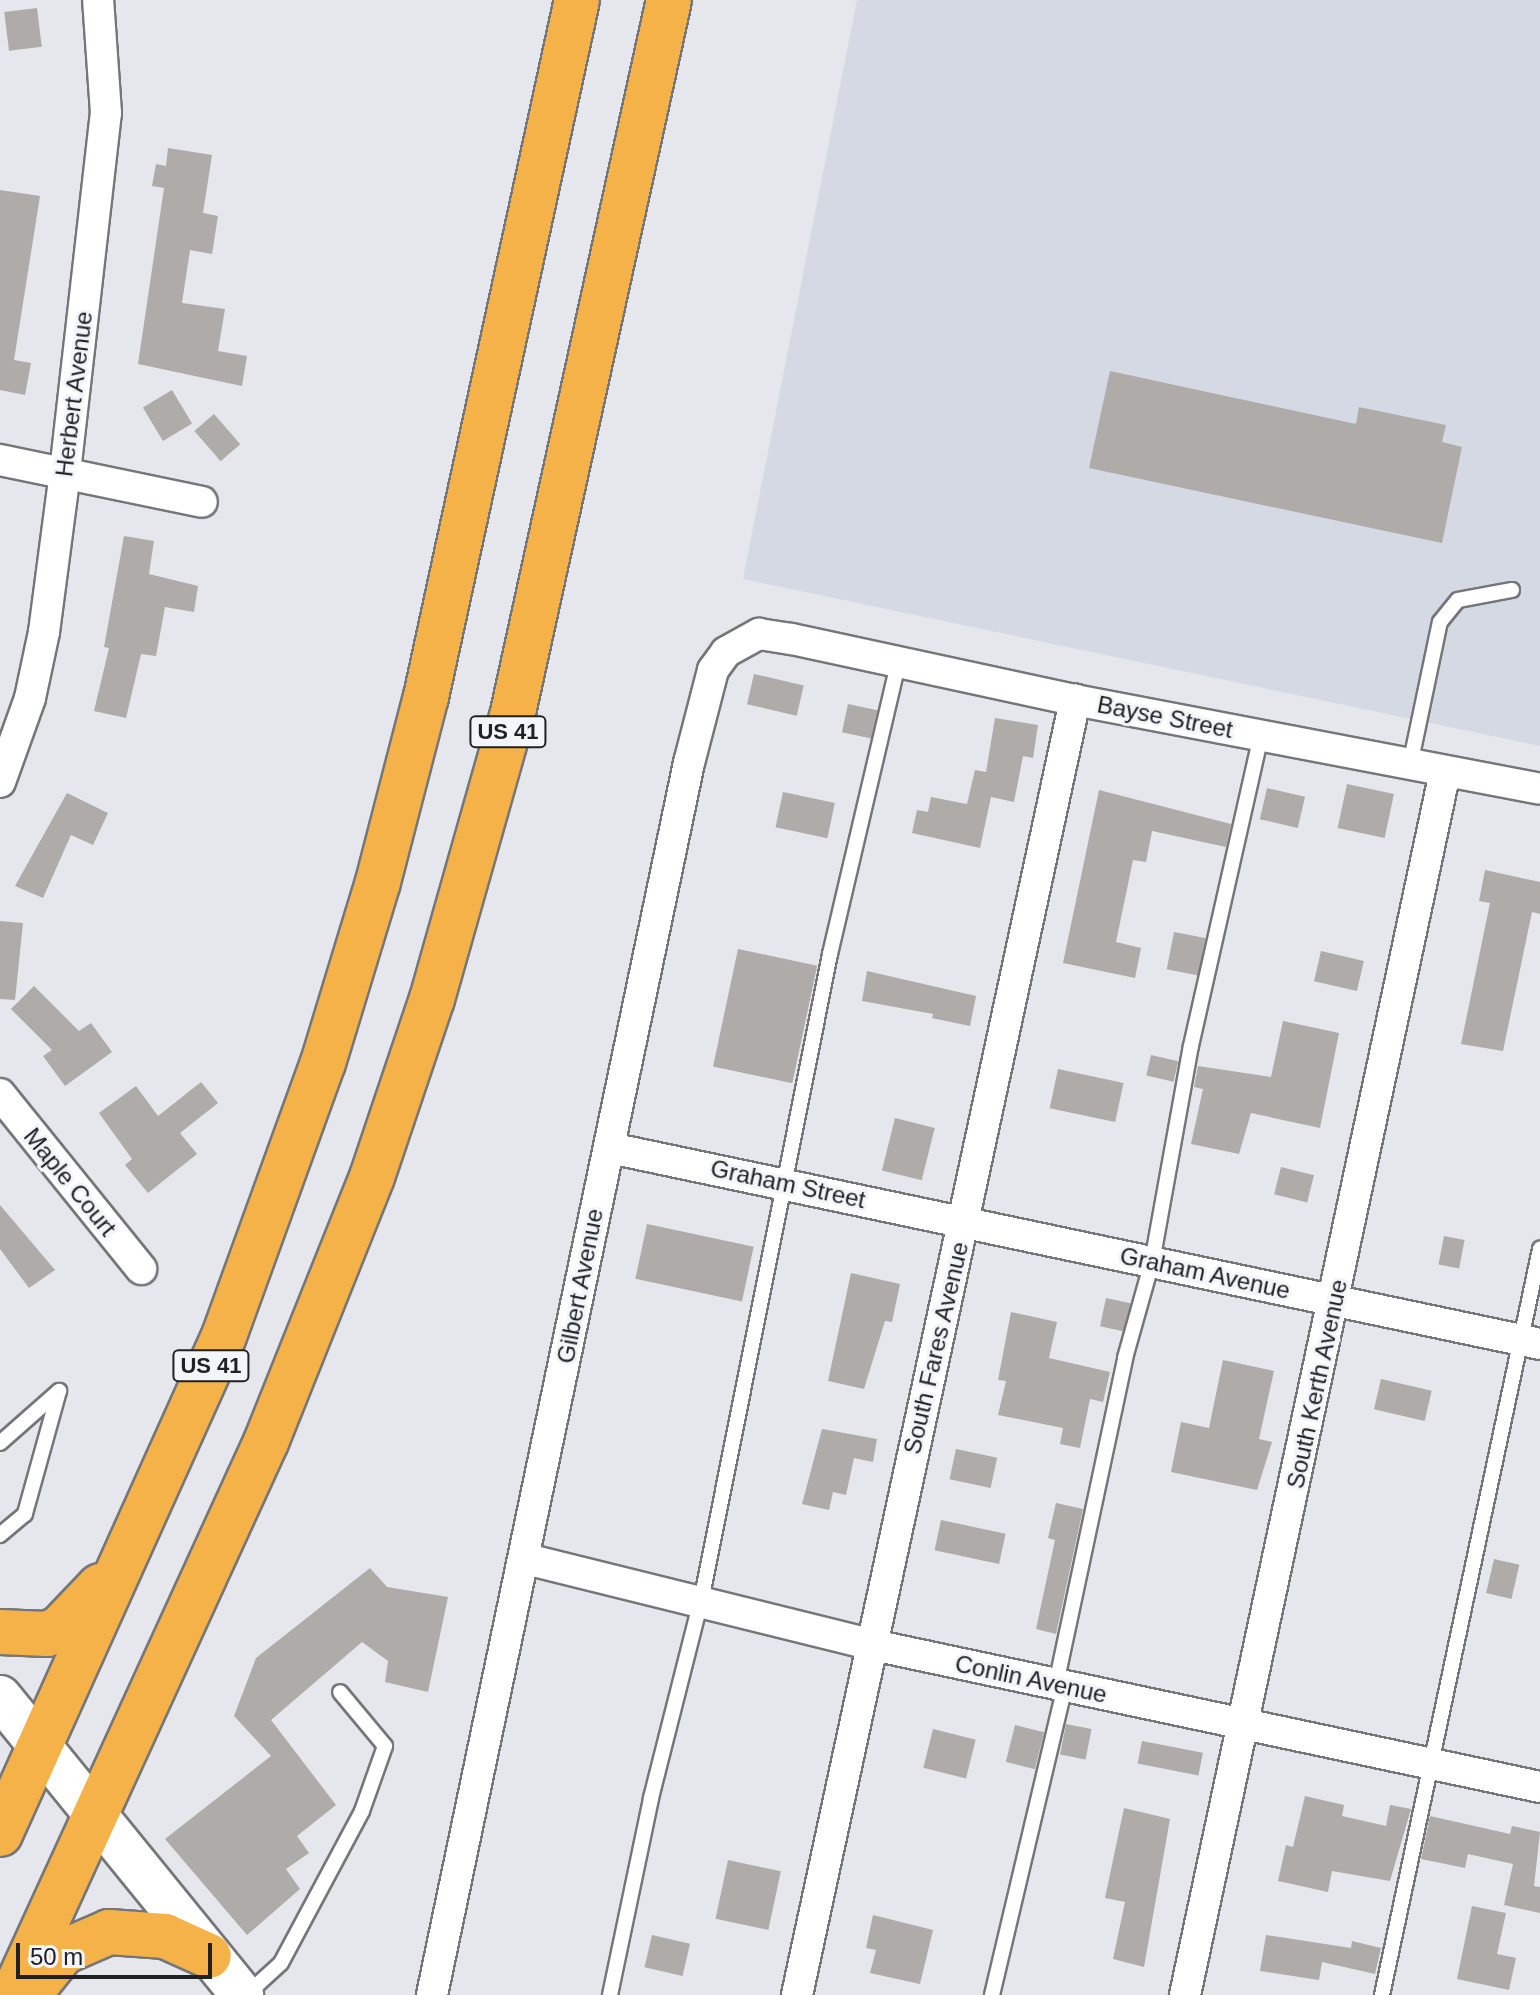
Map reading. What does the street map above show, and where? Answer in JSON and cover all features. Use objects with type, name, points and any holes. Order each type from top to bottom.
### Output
[{"type":"highway","name":"US 41","points":[[0,1834],[155,1495],[279,1190],[378,882],[426,697],[577,0]]},
{"type":"highway","name":"US 41","points":[[13,1995],[317,1318],[372,1177],[432,999],[512,717],[669,0]]},
{"type":"highway","points":[[0,1632],[47,1634],[77,1615],[95,1596],[155,1495]]},
{"type":"highway","points":[[28,1995],[63,1952],[109,1932],[165,1936],[209,1956]]},
{"type":"street","name":"Herbert Avenue","points":[[0,782],[38,659],[65,472],[106,113],[98,0]]},
{"type":"street","points":[[0,460],[202,502]]},
{"type":"street","name":"Gilbert Avenue","points":[[432,1995],[526,1559],[689,763],[713,670],[736,642],[759,634],[792,639]]},
{"type":"street","name":"Bayse Street","points":[[792,639],[1075,700],[1540,789]]},
{"type":"street","name":"South Fares Avenue","points":[[797,1995],[1075,700]]},
{"type":"street","name":"South Kerth Avenue","points":[[1185,1995],[1336,1300],[1445,772]]},
{"type":"street","name":"Maple Court","points":[[0,1094],[141,1269]]},
{"type":"street","name":"Graham Street","points":[[610,1148],[788,1182],[964,1222]]},
{"type":"street","name":"Graham Avenue","points":[[964,1222],[1529,1342]]},
{"type":"street","name":"Conlin Avenue","points":[[526,1559],[873,1645],[1540,1787]]},
{"type":"street","points":[[0,1697],[94,1817],[244,1995]]},
{"type":"lane","points":[[1410,766],[1440,622],[1458,600],[1512,590]]},
{"type":"lane","points":[[610,1995],[651,1798],[701,1601],[733,1423],[788,1182],[830,954],[899,660]]},
{"type":"lane","points":[[992,1995],[1061,1685],[1125,1358],[1152,1262],[1191,1046],[1261,736]]},
{"type":"lane","points":[[1382,1995],[1431,1763],[1529,1342],[1540,1249]]},
{"type":"lane","points":[[0,1443],[59,1391],[25,1514],[0,1535]]},
{"type":"lane","points":[[244,1995],[281,1963],[362,1811],[385,1746],[340,1692]]},
{"type":"shaded area","points":[[857,0],[1540,0],[1540,746],[743,579]]},
{"type":"building","points":[[37,8],[42,47],[9,51],[4,12]]},
{"type":"building","points":[[168,148],[212,155],[203,213],[218,216],[212,254],[190,250],[182,303],[225,309],[218,351],[247,356],[242,386],[138,364],[164,188],[152,186],[156,164],[166,166]]},
{"type":"building","points":[[0,190],[40,196],[14,360],[31,363],[25,395],[0,390]]},
{"type":"building","points":[[1110,371],[1356,424],[1359,407],[1446,425],[1442,442],[1462,447],[1442,543],[1089,468]]},
{"type":"building","points":[[172,390],[192,423],[163,441],[143,408]]},
{"type":"building","points":[[214,414],[240,444],[221,461],[194,431]]},
{"type":"building","points":[[124,536],[154,541],[149,574],[198,586],[194,612],[165,607],[156,656],[141,654],[126,718],[94,711],[109,648],[104,647]]},
{"type":"building","points":[[754,674],[804,685],[797,716],[747,704]]},
{"type":"building","points":[[848,704],[877,710],[871,739],[842,732]]},
{"type":"building","points":[[995,718],[1038,725],[1033,758],[1023,756],[1014,802],[991,797],[980,848],[912,833],[917,810],[928,812],[931,797],[967,804],[975,770],[986,772]]},
{"type":"building","points":[[1347,784],[1394,794],[1385,838],[1338,828]]},
{"type":"building","points":[[1267,788],[1305,797],[1298,828],[1260,819]]},
{"type":"building","points":[[1099,790],[1231,824],[1226,847],[1152,831],[1146,862],[1133,860],[1116,942],[1141,948],[1135,978],[1063,963]]},
{"type":"building","points":[[783,792],[835,803],[827,838],[776,827]]},
{"type":"building","points":[[67,793],[108,813],[93,845],[71,835],[43,898],[15,886]]},
{"type":"building","points":[[1485,870],[1540,882],[1540,914],[1532,912],[1503,1051],[1461,1044],[1490,903],[1479,901]]},
{"type":"building","points":[[0,921],[23,923],[15,1000],[0,999]]},
{"type":"building","points":[[1174,932],[1205,938],[1198,975],[1167,969]]},
{"type":"building","points":[[738,949],[817,966],[792,1083],[713,1066]]},
{"type":"building","points":[[1321,951],[1364,961],[1357,991],[1314,981]]},
{"type":"building","points":[[867,971],[976,996],[970,1026],[932,1018],[933,1014],[862,1001]]},
{"type":"building","points":[[34,986],[79,1031],[91,1023],[112,1052],[65,1086],[43,1056],[52,1050],[11,1009]]},
{"type":"building","points":[[1283,1021],[1339,1033],[1320,1128],[1251,1113],[1239,1154],[1191,1144],[1203,1089],[1194,1087],[1198,1066],[1271,1077]]},
{"type":"building","points":[[1151,1055],[1178,1061],[1174,1082],[1146,1075]]},
{"type":"building","points":[[1058,1069],[1124,1083],[1115,1122],[1050,1108]]},
{"type":"building","points":[[201,1082],[218,1103],[180,1133],[197,1154],[148,1193],[125,1165],[132,1159],[99,1113],[136,1086],[158,1116]]},
{"type":"building","points":[[895,1118],[935,1128],[922,1180],[882,1170]]},
{"type":"building","points":[[1281,1167],[1314,1175],[1307,1202],[1274,1194]]},
{"type":"building","points":[[0,1205],[55,1270],[29,1288],[0,1249]]},
{"type":"building","points":[[647,1224],[754,1247],[742,1301],[635,1279]]},
{"type":"building","points":[[1444,1236],[1465,1240],[1459,1268],[1438,1264]]},
{"type":"building","points":[[851,1273],[900,1284],[892,1322],[885,1321],[864,1389],[828,1381]]},
{"type":"building","points":[[1106,1298],[1130,1303],[1124,1332],[1100,1326]]},
{"type":"building","points":[[1011,1312],[1057,1322],[1049,1358],[1110,1372],[1103,1402],[1090,1399],[1080,1448],[1060,1444],[1063,1428],[998,1415],[1006,1381],[998,1380]]},
{"type":"building","points":[[1223,1360],[1274,1371],[1259,1439],[1272,1442],[1257,1490],[1171,1472],[1181,1422],[1209,1428]]},
{"type":"building","points":[[1381,1379],[1432,1391],[1425,1421],[1374,1409]]},
{"type":"building","points":[[822,1429],[877,1439],[873,1462],[854,1458],[846,1495],[833,1492],[829,1510],[802,1504]]},
{"type":"building","points":[[956,1449],[997,1458],[991,1488],[950,1479]]},
{"type":"building","points":[[1056,1503],[1083,1509],[1056,1634],[1036,1629],[1055,1540],[1048,1538]]},
{"type":"building","points":[[941,1520],[1006,1534],[999,1564],[935,1550]]},
{"type":"building","points":[[1494,1559],[1519,1565],[1511,1599],[1486,1593]]},
{"type":"building","points":[[370,1568],[387,1587],[448,1597],[428,1692],[385,1682],[388,1661],[362,1642],[271,1720],[336,1805],[297,1836],[309,1853],[286,1869],[300,1889],[247,1935],[165,1839],[271,1756],[234,1716],[256,1658]]},
{"type":"building","points":[[1066,1724],[1092,1729],[1086,1759],[1060,1754]]},
{"type":"building","points":[[1015,1725],[1044,1732],[1035,1769],[1006,1762]]},
{"type":"building","points":[[933,1729],[976,1740],[966,1778],[923,1768]]},
{"type":"building","points":[[1142,1741],[1203,1753],[1198,1775],[1138,1764]]},
{"type":"building","points":[[1305,1796],[1344,1805],[1342,1816],[1386,1826],[1390,1805],[1411,1809],[1390,1881],[1332,1871],[1328,1892],[1278,1881],[1286,1845],[1293,1847]]},
{"type":"building","points":[[1124,1808],[1170,1819],[1144,1967],[1113,1959],[1125,1902],[1105,1898]]},
{"type":"building","points":[[1430,1816],[1510,1834],[1512,1826],[1540,1832],[1534,1886],[1540,1887],[1540,1913],[1504,1905],[1513,1864],[1468,1854],[1465,1868],[1421,1859]]},
{"type":"building","points":[[728,1860],[781,1871],[768,1930],[716,1919]]},
{"type":"building","points":[[1472,1906],[1506,1913],[1497,1954],[1516,1958],[1509,1990],[1457,1979]]},
{"type":"building","points":[[873,1915],[933,1930],[920,1984],[870,1973],[876,1950],[866,1948]]},
{"type":"building","points":[[652,1935],[690,1944],[683,1976],[645,1967]]},
{"type":"building","points":[[1266,1935],[1351,1948],[1352,1941],[1381,1948],[1375,1974],[1322,1962],[1319,1980],[1260,1971]]}]
